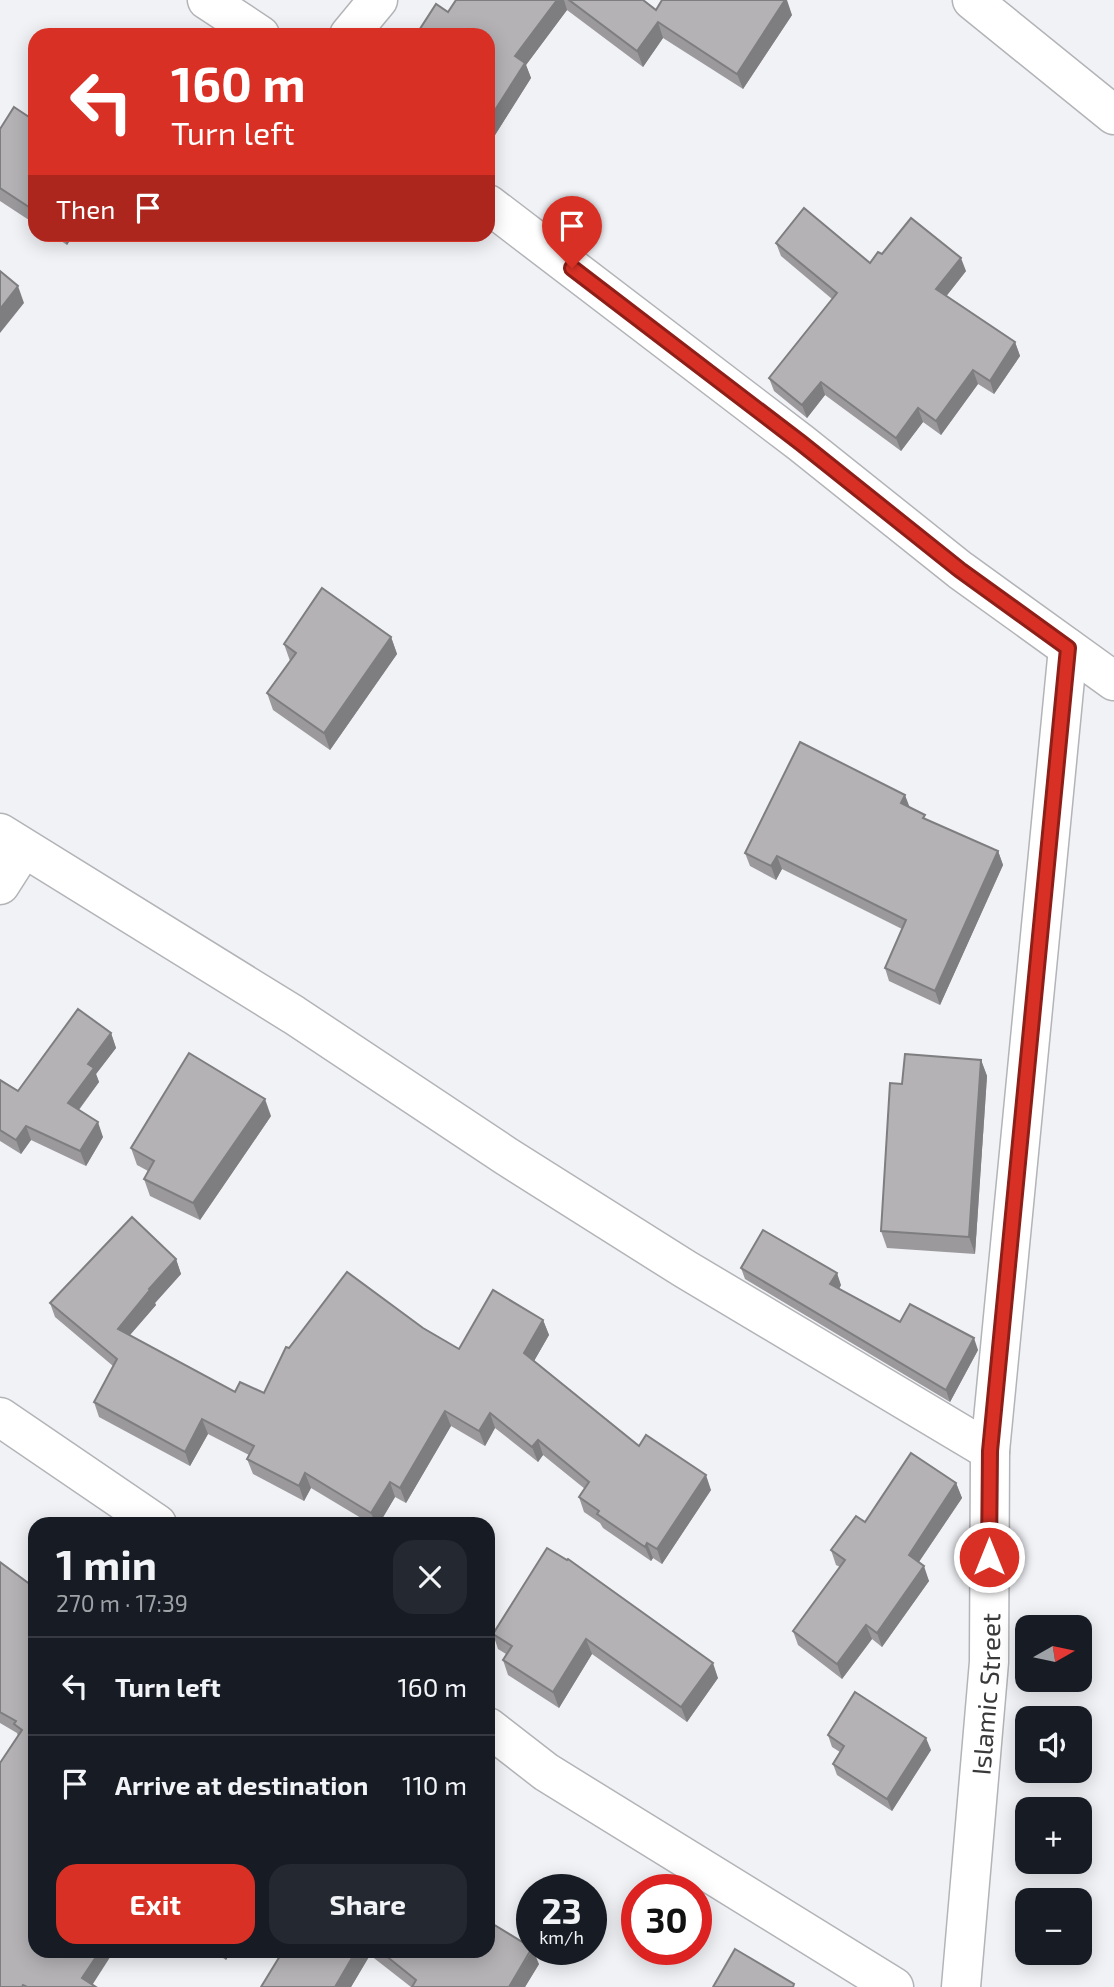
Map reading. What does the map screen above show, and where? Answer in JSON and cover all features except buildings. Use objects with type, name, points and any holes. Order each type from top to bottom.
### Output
[{"type":"street","points":[[207,0],[249,28]]},
{"type":"street","points":[[355,28],[378,0]]},
{"type":"street","points":[[972,0],[1114,115]]},
{"type":"street","points":[[495,209],[801,443],[960,570],[1114,681]]},
{"type":"street","name":"Islamic Street","points":[[961,1987],[989,1662],[990,1451],[1068,648]]},
{"type":"street","points":[[0,885],[12,841],[294,1015],[506,1156],[685,1269],[990,1451]]},
{"type":"street","points":[[0,1418],[147,1517]]},
{"type":"street","points":[[495,1732],[546,1772],[894,1987]]},
{"type":"route","points":[[572,268],[801,443],[960,570],[1068,648],[990,1451],[989,1557]]}]
